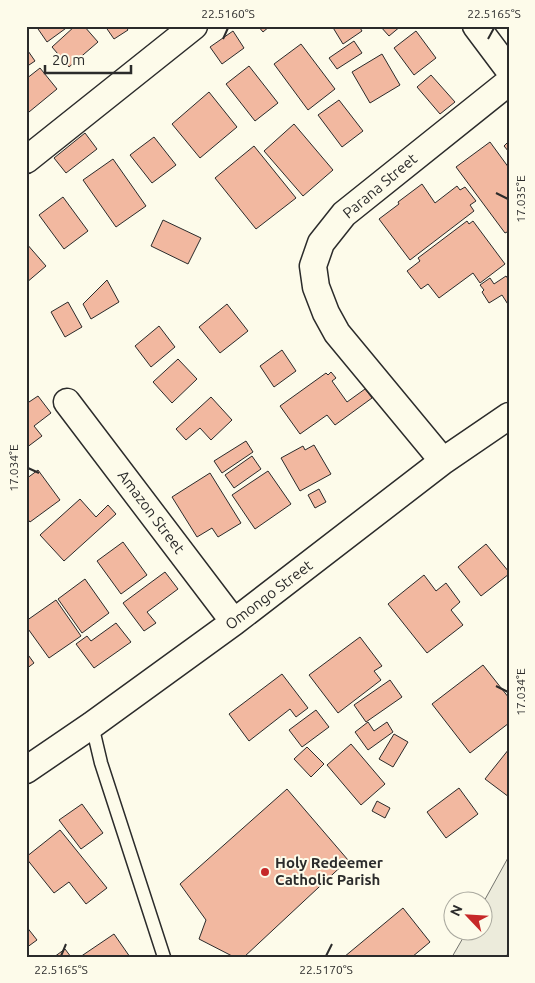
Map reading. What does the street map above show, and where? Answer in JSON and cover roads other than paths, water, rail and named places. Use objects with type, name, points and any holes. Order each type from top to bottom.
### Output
[{"type":"street","points":[[26,160],[194,26]]},
{"type":"street","points":[[476,26],[509,70]]},
{"type":"street","name":"Parana Street","points":[[443,461],[337,333],[326,313],[316,288],[313,266],[321,243],[344,214],[509,82]]},
{"type":"street","name":"Amazon Street","points":[[67,402],[234,622]]},
{"type":"street","name":"Omongo Street","points":[[26,770],[92,725],[234,622],[443,461],[509,416]]},
{"type":"lane","points":[[92,725],[101,763],[164,957]]},
{"type":"place","name":"Holy Redeemer Catholic Parish","points":[[265,872]]}]
